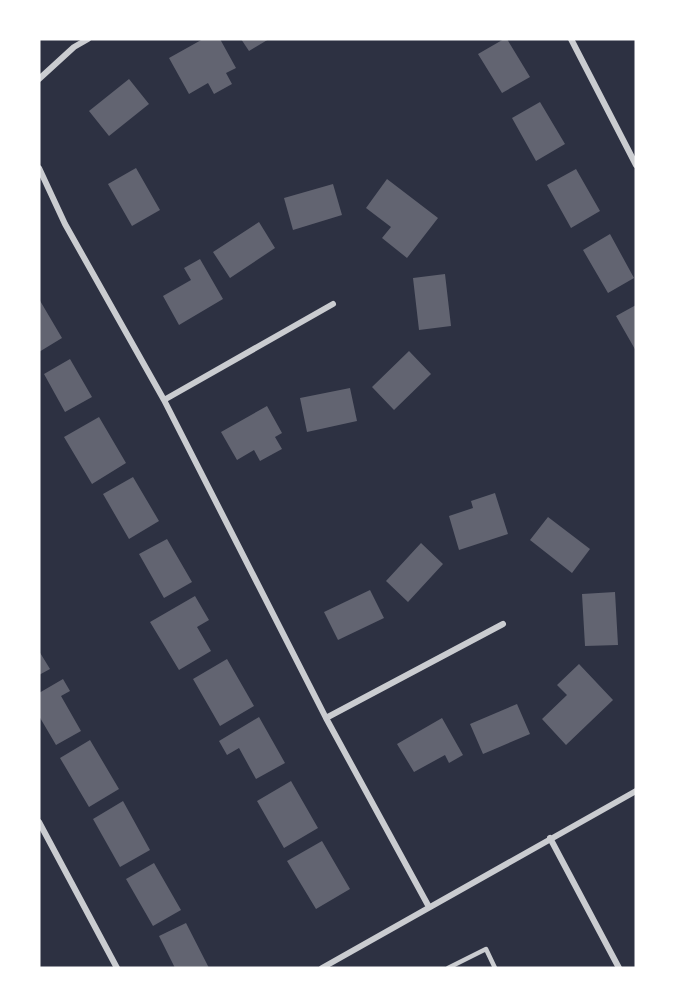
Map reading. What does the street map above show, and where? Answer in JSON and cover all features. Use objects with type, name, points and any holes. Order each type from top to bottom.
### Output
[{"type":"street","points":[[39,78],[74,47],[88,39]]},
{"type":"street","points":[[571,39],[636,165]]},
{"type":"street","points":[[39,168],[65,224],[164,400],[326,718],[429,907]]},
{"type":"street","points":[[164,400],[333,304]]},
{"type":"street","points":[[326,718],[503,624]]},
{"type":"street","points":[[322,968],[636,791]]},
{"type":"street","points":[[39,822],[117,968]]},
{"type":"street","points":[[550,838],[619,968]]},
{"type":"lane","points":[[448,968],[486,949],[495,968]]},
{"type":"building","points":[[203,39],[220,39],[236,68],[226,73],[232,84],[214,94],[208,83],[189,94],[169,58]]},
{"type":"building","points":[[241,39],[269,39],[249,51]]},
{"type":"building","points":[[507,39],[530,77],[502,93],[478,54]]},
{"type":"building","points":[[129,79],[149,104],[109,136],[89,111]]},
{"type":"building","points":[[540,102],[565,144],[536,161],[512,118]]},
{"type":"building","points":[[136,168],[160,210],[132,226],[108,184]]},
{"type":"building","points":[[576,169],[600,211],[571,228],[547,185]]},
{"type":"building","points":[[387,179],[438,218],[407,258],[382,238],[391,227],[366,208]]},
{"type":"building","points":[[333,184],[342,215],[293,230],[284,198]]},
{"type":"building","points":[[259,222],[275,248],[230,278],[213,252]]},
{"type":"building","points":[[610,234],[634,278],[608,293],[583,250]]},
{"type":"building","points":[[200,259],[223,299],[179,325],[163,296],[191,280],[184,268]]},
{"type":"building","points":[[445,274],[451,326],[419,330],[413,278]]},
{"type":"building","points":[[39,299],[62,338],[39,352]]},
{"type":"building","points":[[636,305],[636,351],[616,316]]},
{"type":"building","points":[[409,351],[431,374],[394,410],[372,387]]},
{"type":"building","points":[[70,359],[92,397],[65,412],[44,374]]},
{"type":"building","points":[[350,388],[357,421],[307,432],[300,398]]},
{"type":"building","points":[[267,406],[282,433],[275,437],[282,449],[260,461],[254,450],[237,460],[221,432]]},
{"type":"building","points":[[99,417],[126,463],[92,484],[64,437]]},
{"type":"building","points":[[133,477],[159,521],[129,539],[103,494]]},
{"type":"building","points":[[495,493],[508,534],[459,550],[449,516],[473,508],[471,501]]},
{"type":"building","points":[[548,517],[590,549],[572,573],[530,540]]},
{"type":"building","points":[[167,539],[192,582],[164,598],[139,554]]},
{"type":"building","points":[[421,543],[443,564],[408,602],[386,581]]},
{"type":"building","points":[[370,590],[384,618],[338,640],[324,612]]},
{"type":"building","points":[[615,592],[618,645],[585,646],[582,594]]},
{"type":"building","points":[[195,596],[209,620],[197,627],[211,651],[179,670],[150,622]]},
{"type":"building","points":[[39,651],[50,669],[39,675]]},
{"type":"building","points":[[227,659],[254,706],[220,726],[193,679]]},
{"type":"building","points":[[579,664],[613,700],[566,745],[542,719],[567,695],[557,685]]},
{"type":"building","points":[[63,679],[70,691],[61,696],[81,731],[56,745],[39,716],[39,693]]},
{"type":"building","points":[[517,704],[530,734],[483,754],[470,724]]},
{"type":"building","points":[[259,717],[285,763],[256,779],[239,748],[227,755],[219,741]]},
{"type":"building","points":[[442,718],[463,755],[449,763],[445,755],[414,772],[397,744]]},
{"type":"building","points":[[90,740],[119,789],[89,807],[60,758]]},
{"type":"building","points":[[291,781],[318,828],[284,848],[257,801]]},
{"type":"building","points":[[123,801],[150,850],[120,867],[93,819]]},
{"type":"building","points":[[322,841],[350,889],[316,909],[287,861]]},
{"type":"building","points":[[154,863],[181,910],[153,926],[126,879]]},
{"type":"building","points":[[186,923],[209,968],[175,968],[159,936]]}]
